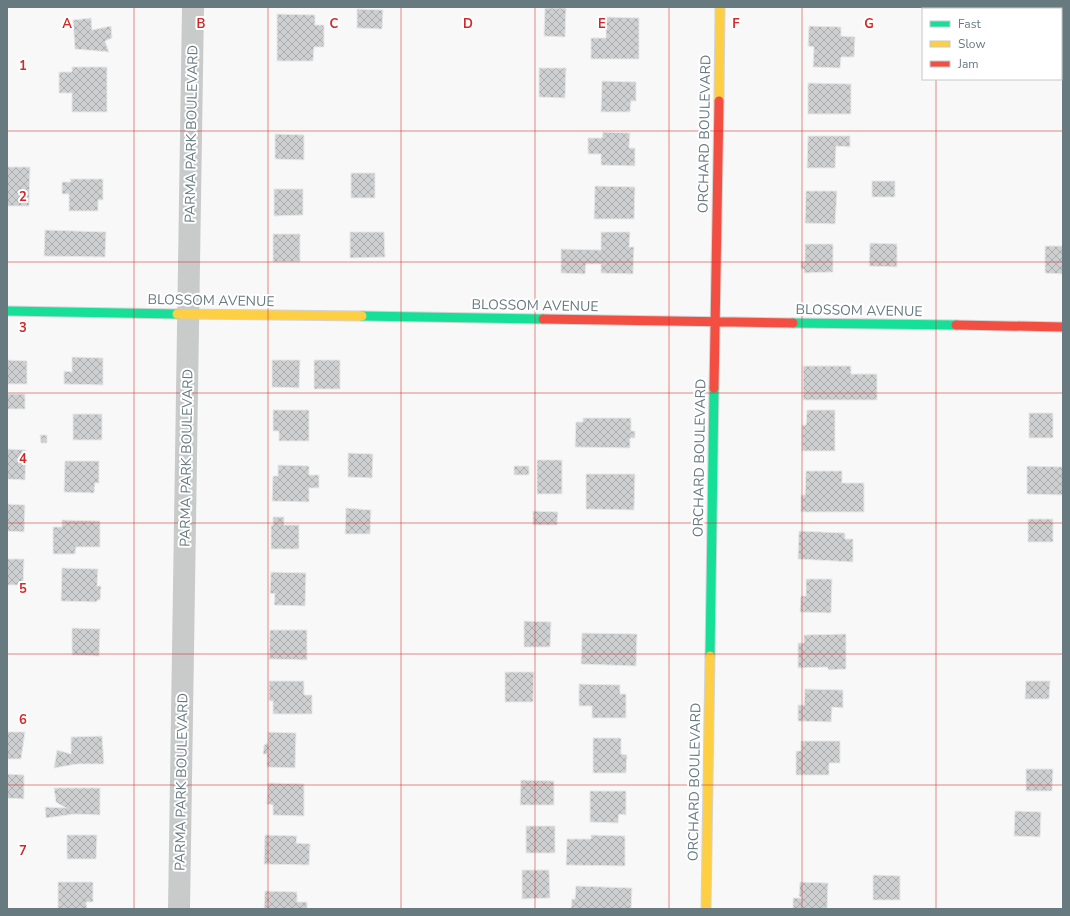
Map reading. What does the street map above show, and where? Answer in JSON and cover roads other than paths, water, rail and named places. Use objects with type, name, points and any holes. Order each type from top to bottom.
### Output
[{"type":"street","name":"PARMA PARK BOULEVARD","points":[[179,909],[193,7]]},
{"type":"street","name":"ORCHARD BOULEVARD","points":[[706,909],[720,7]]},
{"type":"street","name":"BLOSSOM AVENUE","points":[[7,311],[1063,327]]}]
